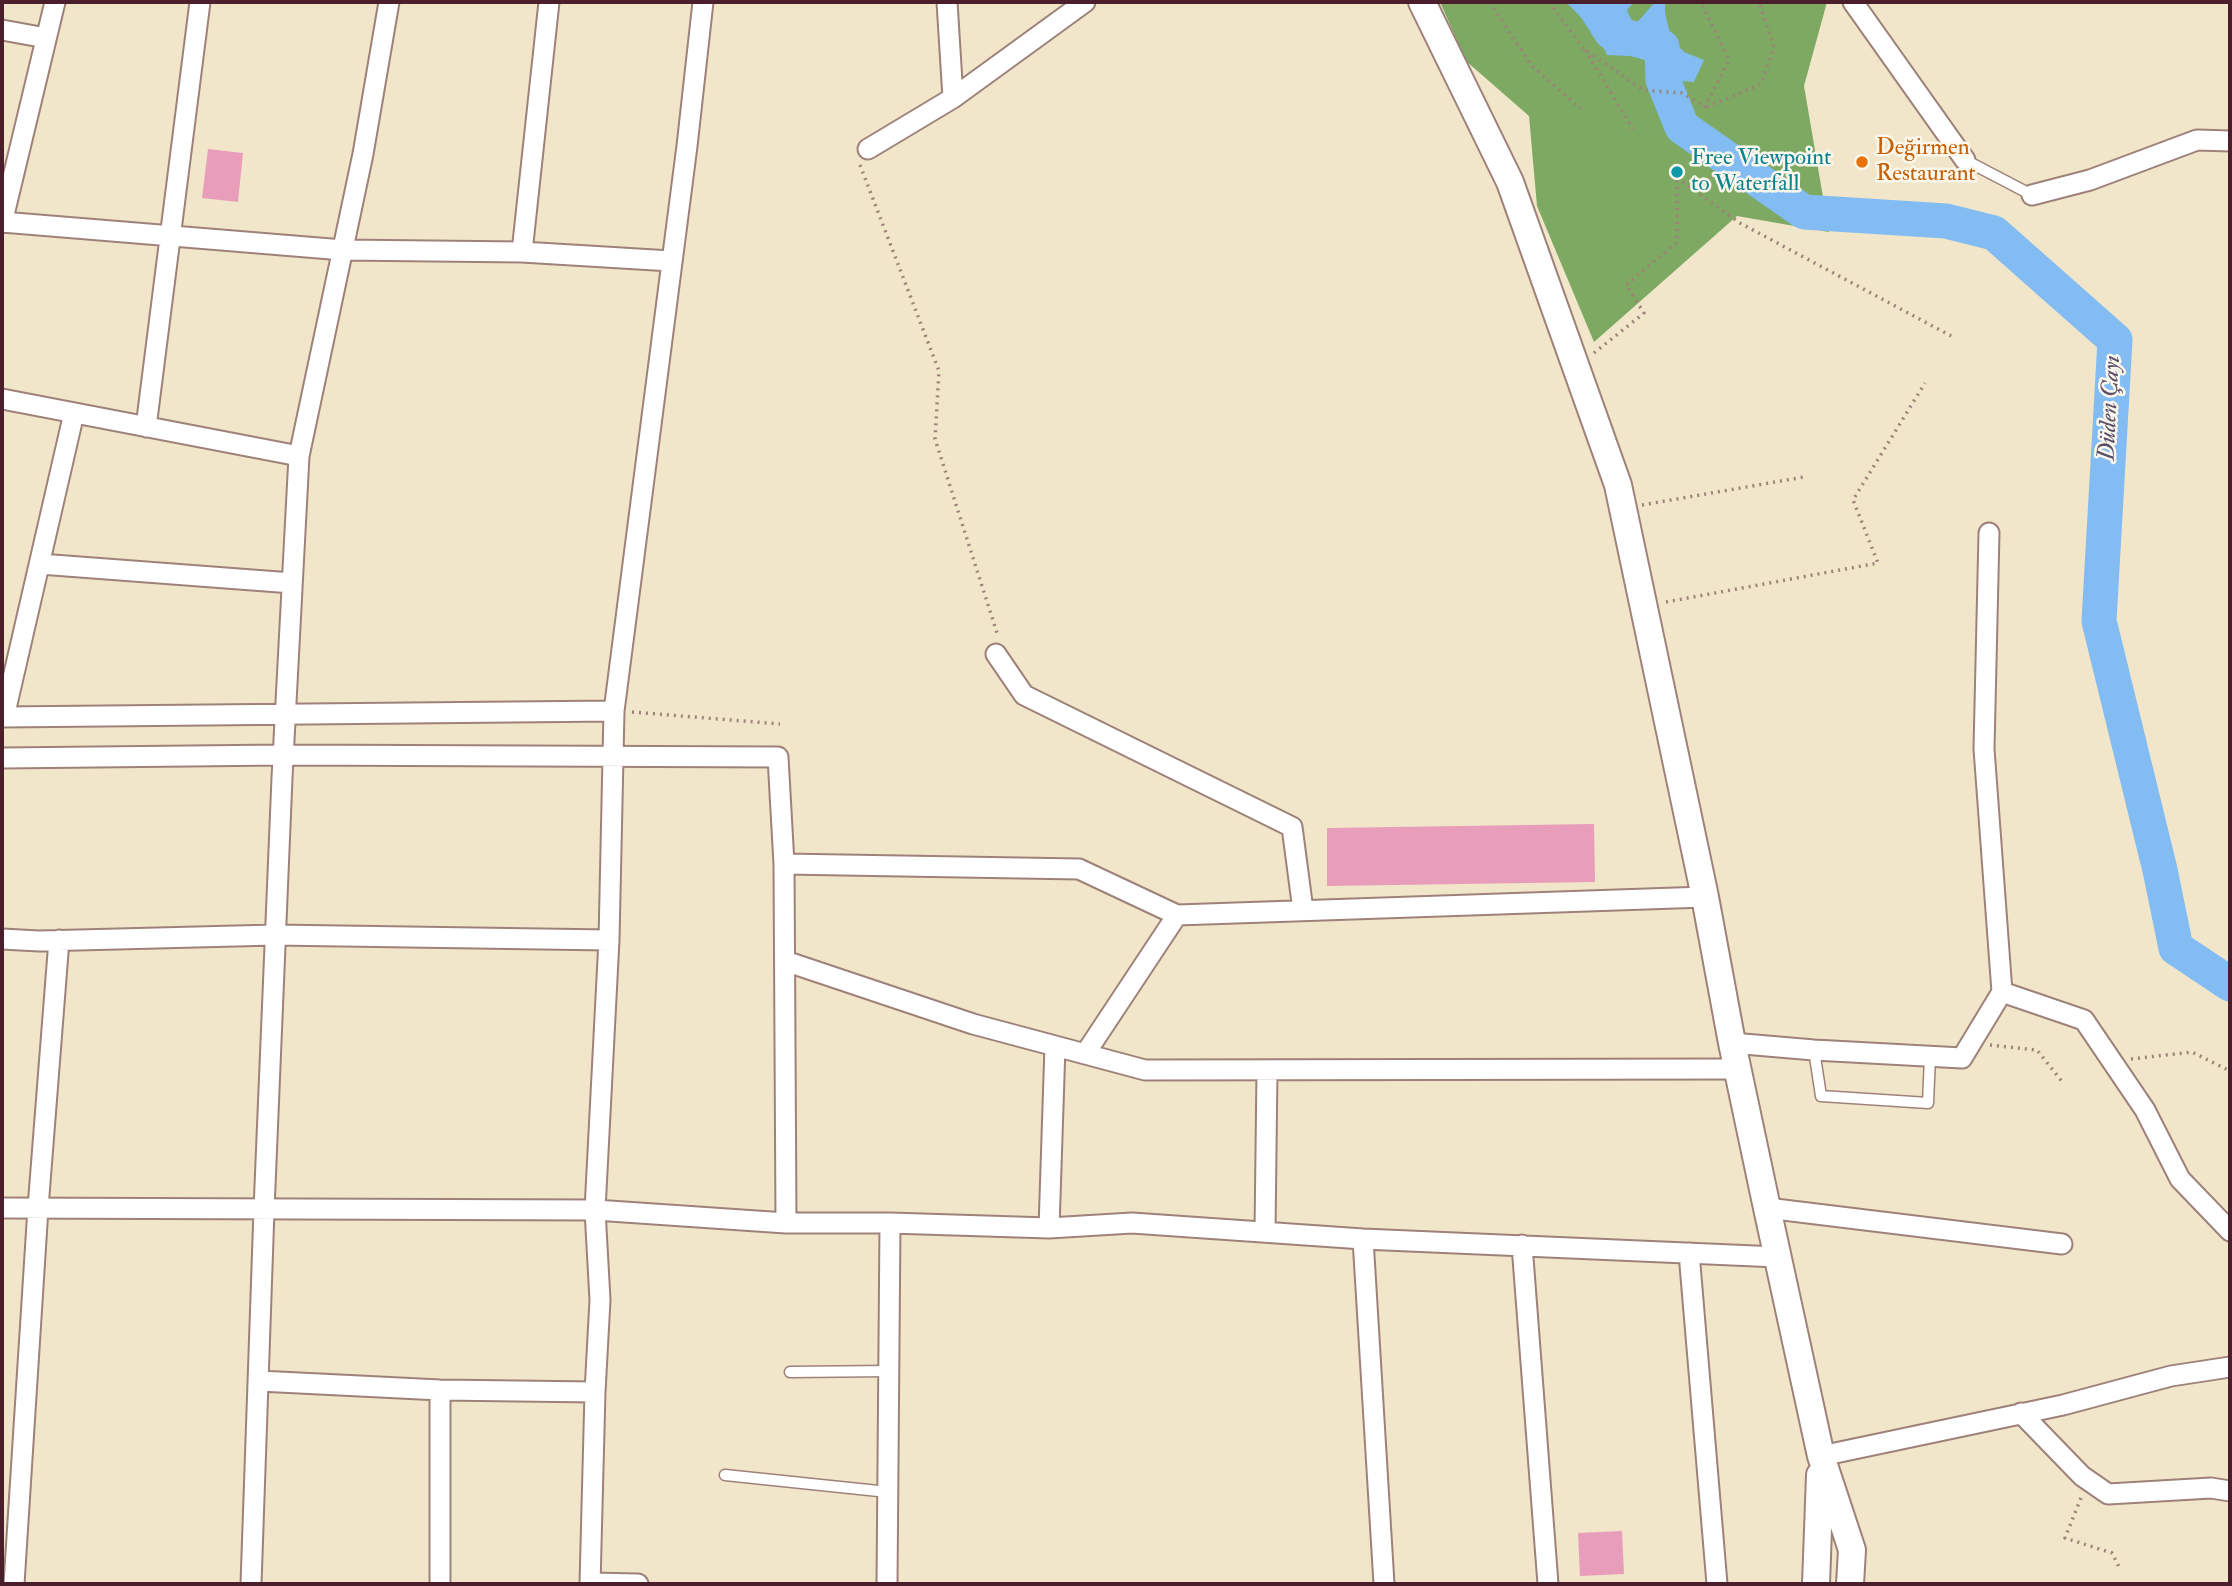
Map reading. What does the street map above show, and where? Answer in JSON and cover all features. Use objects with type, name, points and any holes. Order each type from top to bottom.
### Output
[{"type":"street","points":[[55,2],[2,223],[343,250],[522,252],[671,261]]},
{"type":"street","points":[[146,426],[200,2]]},
{"type":"street","points":[[251,1584],[275,935],[299,456],[363,154],[389,2]]},
{"type":"street","points":[[522,252],[549,2]]},
{"type":"street","points":[[638,1584],[590,1584],[600,1300],[595,1209],[609,940],[612,757],[614,710],[703,2]]},
{"type":"street","points":[[947,2],[953,98]]},
{"type":"street","points":[[869,149],[953,98],[1085,2]]},
{"type":"street","points":[[1422,2],[1510,182],[1618,485],[1705,897],[1737,1069],[1777,1257],[1821,1456],[1852,1550],[1850,1584]]},
{"type":"street","points":[[1853,2],[1965,160]]},
{"type":"street","points":[[2,30],[46,38]]},
{"type":"street","points":[[2032,195],[2090,180],[2197,140],[2230,141]]},
{"type":"street","points":[[2,399],[299,456]]},
{"type":"street","points":[[74,413],[3,717],[614,710]]},
{"type":"street","points":[[1732,1043],[1814,1051],[1962,1058],[2002,992],[1984,749],[1990,533]]},
{"type":"street","points":[[40,564],[292,583]]},
{"type":"street","points":[[996,654],[1024,695],[1292,827],[1303,910]]},
{"type":"street","points":[[2,758],[283,755],[778,757],[784,864],[786,1223]]},
{"type":"street","points":[[784,864],[1079,869],[1177,915],[1705,897]]},
{"type":"street","points":[[1084,1054],[1177,915]]},
{"type":"street","points":[[2,939],[275,935],[609,940]]},
{"type":"street","points":[[15,1584],[38,1208],[59,940]]},
{"type":"street","points":[[785,961],[973,1024],[1145,1070],[1737,1069]]},
{"type":"street","points":[[2002,992],[2084,1020],[2145,1110],[2179,1179],[2230,1231]]},
{"type":"street","points":[[1049,1227],[1055,1046]]},
{"type":"street","points":[[1265,1232],[1266,1070]]},
{"type":"street","points":[[2,1208],[595,1209],[786,1223],[1049,1227],[1132,1223],[1363,1239],[1777,1257]]},
{"type":"street","points":[[1767,1208],[2063,1244]]},
{"type":"street","points":[[887,1584],[890,1223]]},
{"type":"street","points":[[1363,1239],[1384,1584]]},
{"type":"street","points":[[1522,1245],[1548,1584]]},
{"type":"street","points":[[1689,1253],[1717,1584]]},
{"type":"street","points":[[1821,1456],[2063,1405],[2171,1376],[2230,1367]]},
{"type":"street","points":[[259,1381],[440,1390],[595,1392]]},
{"type":"street","points":[[440,1390],[440,1584]]},
{"type":"street","points":[[2021,1413],[2088,1480],[2108,1494],[2211,1488],[2230,1491]]},
{"type":"street","points":[[1815,1584],[1821,1456]]},
{"type":"lane","points":[[1965,160],[2032,195]]},
{"type":"lane","points":[[1814,1051],[1821,1096],[1928,1103],[1930,1057]]},
{"type":"lane","points":[[790,1372],[888,1371]]},
{"type":"lane","points":[[725,1475],[888,1492]]},
{"type":"path","points":[[1490,2],[1531,65],[1581,109]]},
{"type":"path","points":[[1549,2],[1584,49],[1633,129]]},
{"type":"path","points":[[1702,2],[1729,60],[1705,107]]},
{"type":"path","points":[[1705,107],[1760,84],[1774,47],[1759,2]]},
{"type":"path","points":[[1584,49],[1643,90],[1682,93],[1705,107]]},
{"type":"path","points":[[869,149],[859,162],[939,371],[935,439],[999,634],[996,654]]},
{"type":"path","points":[[1576,367],[1644,313],[1626,285],[1677,242],[1677,172]]},
{"type":"path","points":[[1677,178],[1740,222],[1953,337]]},
{"type":"path","points":[[1644,606],[1878,563],[1853,500],[1925,383]]},
{"type":"path","points":[[1623,508],[1804,477]]},
{"type":"path","points":[[614,710],[780,724]]},
{"type":"path","points":[[1971,1043],[2037,1051],[2064,1084]]},
{"type":"path","points":[[2112,1061],[2192,1052],[2230,1071]]},
{"type":"path","points":[[2088,1480],[2065,1538],[2112,1553],[2119,1567]]},
{"type":"green space","points":[[1440,2],[1827,2],[1804,86],[1829,232],[1737,216],[1594,342],[1537,206],[1529,116],[1466,61]]},
{"type":"water","points":[[1566,2],[1634,2],[1627,10],[1634,26],[1655,2],[1665,2],[1671,38],[1684,52],[1704,60],[1694,82],[1663,80],[1650,57],[1607,55],[1597,34]]},
{"type":"building","points":[[208,149],[243,153],[238,202],[202,198]]},
{"type":"building","points":[[1594,824],[1595,882],[1327,886],[1327,828]]},
{"type":"building","points":[[1622,1531],[1624,1574],[1580,1576],[1578,1533]]},
{"type":"waterway","name":"Düden Çayı","points":[[1592,2],[1611,32],[1662,47],[1663,80],[1682,127],[1804,212],[1946,221],[1994,233],[2115,340],[2099,621],[2160,870],[2176,948],[2230,984]]},
{"type":"place","name":"Değirmen Restaurant","points":[[1862,162]]},
{"type":"place","name":"Free Viewpoint to Waterfall","points":[[1677,172]]}]
